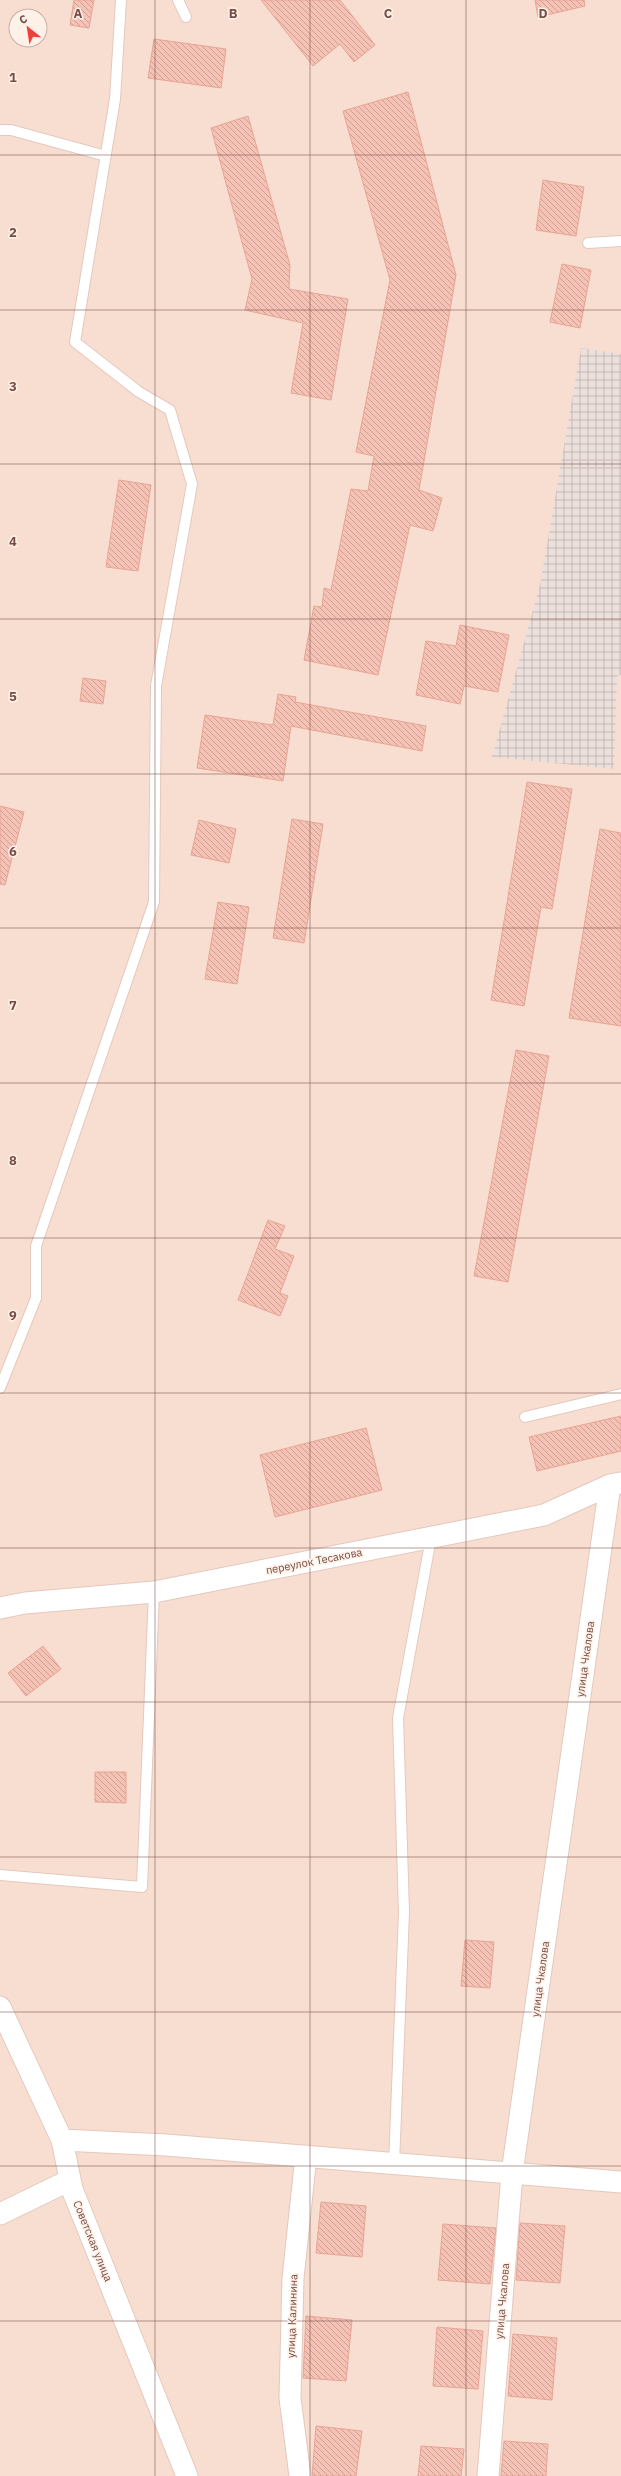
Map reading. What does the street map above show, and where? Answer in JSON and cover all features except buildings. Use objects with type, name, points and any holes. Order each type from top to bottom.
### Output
[{"type":"street","name":"переулок Тесакова","points":[[0,1608],[25,1603],[154,1592],[431,1538],[544,1515],[615,1484]]},
{"type":"street","name":"улица Чкалова","points":[[488,2476],[512,2173],[615,1484]]},
{"type":"street","name":"Советская улица","points":[[0,2008],[62,2140],[70,2180],[187,2476]]},
{"type":"street","points":[[62,2140],[306,2156],[621,2182]]},
{"type":"street","name":"улица Калинина","points":[[300,2476],[290,2398],[293,2278],[306,2156]]},
{"type":"street","points":[[0,2214],[70,2180]]},
{"type":"lane","points":[[0,1388],[36,1298],[36,1246],[154,902],[156,686],[192,484],[170,410],[139,392],[75,342],[116,99],[121,0]]},
{"type":"lane","points":[[178,0],[186,17]]},
{"type":"lane","points":[[0,130],[11,130],[106,156]]},
{"type":"lane","points":[[588,244],[621,241]]},
{"type":"lane","points":[[525,1417],[621,1394]]},
{"type":"lane","points":[[394,2164],[404,1912],[398,1718],[431,1538]]},
{"type":"lane","points":[[0,1875],[142,1887],[154,1592]]},
{"type":"shaded area","points":[[0,0],[621,0],[621,2476],[0,2476]]},
{"type":"shaded area","points":[[581,348],[621,354],[621,675],[617,676],[614,769],[492,757],[540,585]]}]
